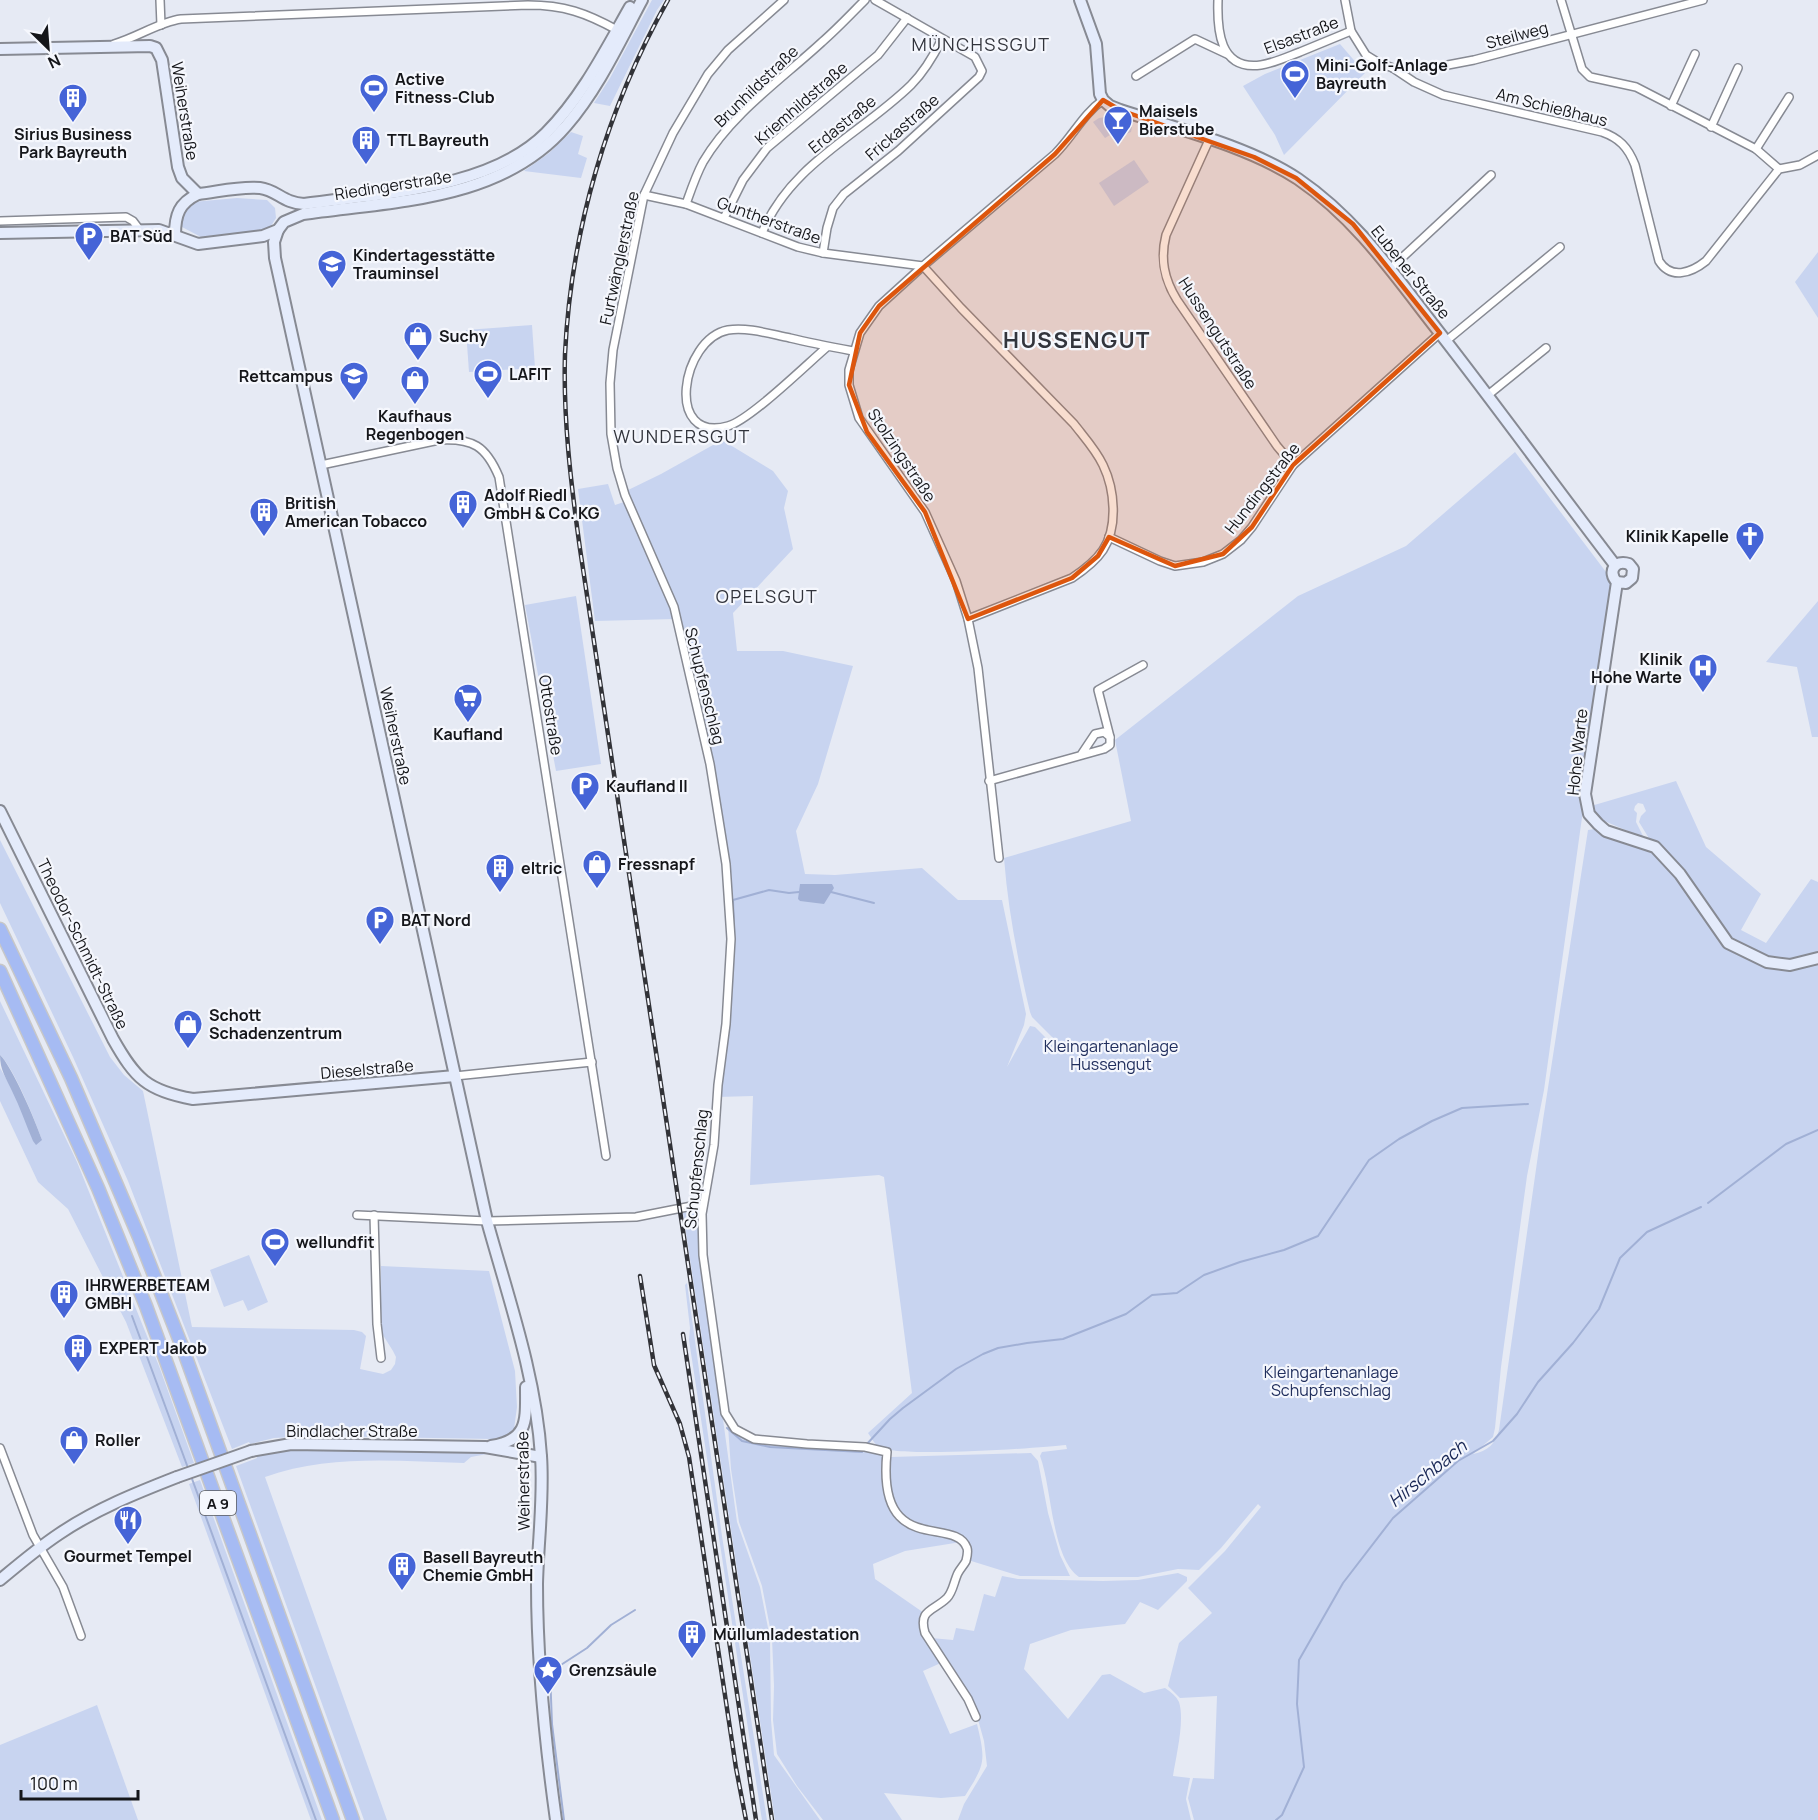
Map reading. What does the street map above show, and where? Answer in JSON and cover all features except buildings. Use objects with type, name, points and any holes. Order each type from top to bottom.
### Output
[{"type":"highway","name":"A 9","points":[[0,929],[71,1078],[139,1237],[183,1349],[353,1820]]},
{"type":"highway","name":"A 9","points":[[0,971],[98,1188],[146,1306],[333,1820]]},
{"type":"street","points":[[160,0],[161,24]]},
{"type":"street","name":"Riedingerstraße","points":[[198,194],[259,188],[293,203],[304,204],[425,187],[462,178],[492,167],[532,145],[560,119],[577,96],[634,0]]},
{"type":"street","name":"Riedingerstraße","points":[[0,233],[159,230],[198,244],[249,239],[263,237],[303,214],[463,189],[485,182],[531,158],[559,133],[584,102],[600,77],[642,0]]},
{"type":"street","name":"Furtwänglerstraße","points":[[625,495],[611,434],[610,383],[614,350],[644,195],[673,133],[708,74],[728,50],[784,0]]},
{"type":"street","name":"Brunhildstraße","points":[[686,204],[704,160],[733,124],[773,84],[823,42],[864,0]]},
{"type":"street","points":[[875,0],[942,39]]},
{"type":"street","points":[[1080,0],[1096,44],[1100,94],[1103,100]]},
{"type":"street","points":[[1218,0],[1219,34],[1227,54]]},
{"type":"street","points":[[1345,0],[1351,31]]},
{"type":"street","points":[[1561,0],[1581,69],[1587,75],[1636,87],[1756,149],[1779,169],[1800,165],[1818,155]]},
{"type":"street","name":"Steilweg","points":[[1351,31],[1366,55],[1378,63],[1394,68],[1432,68],[1474,60],[1681,3],[1703,0]]},
{"type":"street","points":[[0,49],[100,47],[128,40],[173,20],[189,18],[528,5],[558,7],[585,13],[617,30]]},
{"type":"street","name":"Kriemhildstraße","points":[[724,218],[743,180],[767,148],[878,55],[907,18]]},
{"type":"street","name":"Elsastraße","points":[[1136,76],[1195,39],[1227,54],[1235,61],[1259,66],[1351,31]]},
{"type":"street","name":"Erdastraße","points":[[762,233],[769,217],[789,188],[824,154],[912,84],[942,39]]},
{"type":"street","name":"Frickastraße","points":[[823,253],[833,208],[844,194],[898,151],[979,77],[982,71],[975,57],[942,39]]},
{"type":"street","name":"Weiherstraße","points":[[100,47],[150,46],[156,48],[162,60],[178,167],[182,178],[198,194]]},
{"type":"street","points":[[1671,106],[1695,54]]},
{"type":"street","name":"Am Schießhaus","points":[[1394,68],[1414,82],[1443,95],[1602,132],[1621,142],[1629,150],[1635,165],[1659,261],[1665,269],[1675,273],[1691,271],[1706,261],[1779,169]]},
{"type":"street","points":[[1711,127],[1738,68]]},
{"type":"street","points":[[1756,149],[1789,97]]},
{"type":"street","name":"Eubener Straße","points":[[1103,100],[1120,110],[1254,157],[1296,178],[1329,202],[1353,224],[1391,268],[1615,565]]},
{"type":"street","name":"Stolzingstraße","points":[[999,858],[978,668],[968,618],[956,581],[925,512],[859,418],[849,385],[849,370],[853,351],[869,318],[923,266],[1055,154],[1070,139],[1087,113],[1103,100]]},
{"type":"street","name":"Hussengutstraße","points":[[1209,140],[1166,235],[1162,249],[1166,276],[1177,300],[1277,446],[1293,465]]},
{"type":"street","points":[[1391,268],[1491,175]]},
{"type":"street","points":[[373,204],[392,191]]},
{"type":"street","points":[[175,235],[179,209],[189,198],[198,194]]},
{"type":"street","name":"Guntherstraße","points":[[644,195],[686,204],[798,247],[823,253],[923,266]]},
{"type":"street","points":[[275,258],[274,242],[285,208],[281,198]]},
{"type":"street","points":[[275,258],[284,232],[303,214]]},
{"type":"street","name":"Riedingerstraße","points":[[0,221],[126,217],[133,221],[139,230]]},
{"type":"street","points":[[249,239],[264,244],[275,258]]},
{"type":"street","name":"Hundingstraße","points":[[1109,537],[1175,566],[1193,565],[1214,558],[1233,547],[1252,527],[1293,465],[1443,337],[1560,247]]},
{"type":"street","name":"Weiherstraße","points":[[275,258],[487,1221],[536,1409],[541,1457],[537,1593],[538,1648],[542,1710],[556,1820]]},
{"type":"street","points":[[923,266],[1073,422],[1090,443],[1103,466],[1110,487],[1112,517],[1109,537],[1098,556],[1087,567],[1072,578],[968,618]]},
{"type":"street","points":[[827,347],[754,410],[729,426],[717,428],[703,425],[697,421],[686,406],[686,385],[700,351],[708,339],[717,334],[741,329],[853,351]]},
{"type":"street","points":[[1488,395],[1546,348]]},
{"type":"street","name":"Ottostraße","points":[[321,465],[454,438],[467,441],[485,451],[500,477],[606,1156]]},
{"type":"street","name":"Schupfenschlag","points":[[625,495],[674,607],[710,764],[726,864],[731,939],[726,1024],[718,1084],[714,1145],[708,1184],[702,1204],[703,1255],[722,1402],[726,1417],[735,1429],[754,1439],[865,1447],[888,1452],[886,1463],[889,1494],[896,1512],[914,1527],[956,1536],[962,1541],[967,1551],[966,1561],[958,1572],[949,1596],[928,1610],[923,1623],[925,1633],[968,1699],[976,1717]]},
{"type":"street","points":[[1615,565],[1625,562],[1634,572],[1629,582],[1623,584],[1617,582]]},
{"type":"street","name":"Hohe Warte","points":[[1615,565],[1612,573],[1617,582],[1585,794],[1589,814],[1606,831],[1655,847],[1680,874],[1728,943],[1767,962],[1790,965],[1818,958]]},
{"type":"street","points":[[989,781],[1107,748],[1111,742],[1098,690],[1143,665]]},
{"type":"street","points":[[1081,755],[1095,734],[1104,732],[1110,737]]},
{"type":"street","name":"Theodor-Schmidt-Straße","points":[[0,811],[113,1039],[131,1069],[147,1084]]},
{"type":"street","name":"Dieselstraße","points":[[147,1084],[170,1095],[193,1099],[592,1062]]},
{"type":"street","points":[[357,1215],[487,1221],[636,1217],[702,1204]]},
{"type":"street","points":[[374,1215],[377,1324],[381,1358]]},
{"type":"street","points":[[484,1447],[511,1442],[525,1425],[526,1364]]},
{"type":"street","name":"Bindlacher Straße","points":[[0,1580],[60,1533],[109,1505],[177,1477],[251,1451],[274,1446],[312,1444],[484,1447],[541,1457]]},
{"type":"street","points":[[0,1448],[33,1534],[63,1587],[81,1636]]},
{"type":"highlighted area","points":[[1103,100],[1120,110],[1254,157],[1296,178],[1353,224],[1440,333],[1293,465],[1252,527],[1223,554],[1175,566],[1109,537],[1098,556],[1072,578],[968,619],[925,512],[867,432],[849,385],[860,333],[879,306],[1055,154]]},
{"type":"green space","points":[[652,0],[664,0],[610,106],[594,103],[610,78]]},
{"type":"green space","name":"Mini-Golf-Anlage Bayreuth","points":[[1340,44],[1365,73],[1284,155],[1275,135],[1243,86],[1265,74]]},
{"type":"green space","points":[[1106,117],[1132,127],[1131,132],[1121,136],[1115,132],[1105,138],[1093,122]]},
{"type":"green space","points":[[571,132],[583,136],[578,154],[587,158],[581,178],[524,171],[549,153]]},
{"type":"green space","points":[[1134,160],[1149,182],[1114,206],[1099,183]]},
{"type":"green space","points":[[237,198],[267,200],[275,208],[276,218],[271,226],[263,230],[201,237],[182,227],[179,219],[180,210],[193,202]]},
{"type":"green space","points":[[1818,252],[1818,318],[1795,282]]},
{"type":"green space","points":[[532,325],[535,368],[469,372],[466,330]]},
{"type":"green space","points":[[722,440],[773,471],[788,491],[784,508],[793,549],[733,613],[737,651],[783,651],[853,666],[818,784],[796,831],[805,874],[835,875],[922,868],[958,900],[1002,900],[1026,1014],[1024,1025],[1007,1067],[1030,1026],[1035,1027],[1052,1044],[1055,1040],[1032,1017],[1030,1012],[1014,935],[1004,858],[1131,821],[1115,740],[1298,596],[1406,546],[1515,452],[1615,581],[1544,1090],[1527,1176],[1495,1428],[1493,1437],[1473,1454],[1490,1446],[1499,1430],[1543,1120],[1588,830],[1595,829],[1652,851],[1677,877],[1722,946],[1765,965],[1789,970],[1818,964],[1818,1820],[1194,1820],[1188,1798],[1193,1778],[1214,1779],[1217,1696],[1180,1698],[1168,1686],[1179,1643],[1212,1613],[1188,1588],[1225,1551],[1261,1507],[1258,1504],[1199,1570],[1178,1569],[1138,1577],[1079,1577],[1063,1554],[1040,1456],[1042,1452],[1067,1449],[1066,1445],[912,1452],[891,1450],[879,1447],[875,1443],[868,1433],[912,1393],[884,1177],[879,1175],[750,1185],[753,1096],[717,1097],[731,939],[726,864],[710,764],[675,619],[595,621],[578,489],[608,484],[615,505],[627,501],[624,492]]},
{"type":"green space","points":[[576,596],[601,764],[556,771],[525,605]]},
{"type":"green space","points":[[1818,601],[1818,737],[1812,737],[1797,667],[1766,662]]},
{"type":"green space","points":[[1676,781],[1706,847],[1761,894],[1741,930],[1766,943],[1811,879],[1818,882],[1818,954],[1789,961],[1768,957],[1731,939],[1650,840],[1639,822],[1646,811],[1643,804],[1638,803],[1634,810],[1637,813],[1636,822],[1644,838],[1595,817],[1591,806]]},
{"type":"green space","points":[[0,840],[110,1057],[124,1075],[143,1091],[192,1327],[354,1330],[366,1336],[360,1369],[383,1374],[391,1370],[396,1357],[381,1332],[381,1266],[489,1271],[515,1371],[517,1407],[514,1429],[504,1437],[493,1439],[314,1436],[274,1438],[250,1444],[249,1442],[232,1449],[128,1181],[73,1057],[0,903]]},
{"type":"green space","points":[[0,1001],[77,1162],[159,1366],[194,1463],[182,1467],[126,1322],[68,1209],[38,1182],[0,1101],[0,1068],[42,1140],[30,1108],[0,1055]]},
{"type":"green space","points":[[697,1211],[699,1215],[710,1324],[737,1522],[760,1587],[770,1638],[771,1720],[774,1755],[820,1820],[775,1820],[683,1213]]},
{"type":"green space","points":[[249,1255],[268,1302],[248,1311],[243,1300],[224,1307],[210,1270]]},
{"type":"green space","points":[[687,1283],[722,1536],[767,1820],[762,1820],[761,1814],[689,1340],[690,1328],[685,1285]]},
{"type":"green space","points":[[728,1426],[753,1441],[879,1452],[884,1461],[886,1485],[900,1520],[950,1536],[961,1542],[905,1551],[873,1564],[875,1579],[924,1613],[922,1623],[943,1662],[923,1671],[950,1734],[977,1724],[982,1747],[982,1762],[977,1777],[965,1796],[941,1798],[884,1793],[902,1820],[823,1820],[797,1786],[777,1754],[773,1720],[772,1638],[762,1586],[739,1522],[731,1469]]},
{"type":"green space","points":[[292,1449],[442,1451],[487,1454],[471,1457],[464,1463],[388,1460],[338,1462],[289,1470],[265,1477],[387,1820],[364,1820],[236,1466],[257,1458],[257,1455]]},
{"type":"green space","points":[[1031,1453],[1038,1461],[1048,1513],[1060,1555],[1070,1576],[1020,1576],[968,1560],[963,1539],[929,1530],[908,1521],[893,1504],[889,1485],[891,1457]]},
{"type":"green space","points":[[200,1480],[322,1820],[311,1820],[189,1484]]},
{"type":"green space","points":[[1178,1573],[1187,1577],[1187,1581],[1158,1610],[1140,1602],[1125,1624],[1071,1630],[1030,1644],[1024,1669],[1068,1719],[1102,1675],[1110,1674],[1144,1693],[1165,1688],[1173,1694],[1179,1702],[1181,1719],[1173,1776],[1190,1778],[1186,1799],[1191,1820],[958,1820],[964,1804],[987,1766],[984,1741],[977,1716],[931,1638],[953,1640],[956,1628],[974,1631],[984,1594],[995,1597],[1002,1576],[1018,1579],[1103,1581],[1138,1580]]},
{"type":"green space","points":[[97,1705],[138,1820],[0,1820],[0,1745]]},
{"type":"shaded area","points":[[800,884],[832,884],[834,888],[824,904],[800,901],[798,899]]},
{"type":"shaded area","points":[[0,1055],[17,1082],[35,1121],[42,1140],[36,1145],[4,1074]]},
{"type":"waterway","points":[[734,933],[733,900],[769,890],[799,892]]},
{"type":"waterway","points":[[831,892],[874,903]]},
{"type":"waterway","points":[[866,1445],[903,1408],[956,1369],[983,1354],[998,1348],[1063,1339],[1126,1314],[1152,1295],[1177,1293],[1204,1275],[1284,1250],[1318,1236],[1369,1160],[1399,1139],[1432,1121],[1462,1108],[1528,1104]]},
{"type":"waterway","name":"Hirschbach","points":[[1708,1203],[1786,1144],[1818,1130]]},
{"type":"waterway","name":"Hirschbach","points":[[1276,1820],[1282,1815],[1304,1767],[1297,1704],[1299,1660],[1343,1583],[1393,1518],[1458,1461],[1493,1441],[1517,1414],[1538,1382],[1573,1343],[1599,1309],[1620,1258],[1647,1232],[1701,1207]]},
{"type":"waterway","points":[[132,1316],[188,1468]]},
{"type":"waterway","points":[[727,1428],[742,1441],[770,1447],[862,1452],[863,1450]]},
{"type":"waterway","points":[[191,1476],[316,1820]]},
{"type":"waterway","points":[[564,1820],[552,1724],[550,1672],[587,1648],[611,1625],[635,1610]]},
{"type":"railway","points":[[668,0],[627,83],[610,127],[584,216],[575,262],[565,354],[566,427],[580,549],[772,1820]]},
{"type":"railway","points":[[640,1276],[654,1365],[680,1424],[689,1457],[736,1768],[746,1820]]},
{"type":"railway","points":[[683,1334],[756,1820]]},
{"type":"place","name":"Mini-Golf-Anlage Bayreuth","points":[[1295,100]]},
{"type":"place","name":"Active Fitness-Club","points":[[374,114]]},
{"type":"place","name":"Sirius Business Park Bayreuth","points":[[73,124]]},
{"type":"place","name":"Maisels Bierstube","points":[[1118,146]]},
{"type":"place","name":"TTL Bayreuth","points":[[366,166]]},
{"type":"place","name":"BAT Süd","points":[[89,262]]},
{"type":"place","name":"Kindertagesstätte Trauminsel","points":[[332,290]]},
{"type":"place","name":"Suchy","points":[[418,362]]},
{"type":"place","name":"LAFIT","points":[[488,400]]},
{"type":"place","name":"Rettcampus","points":[[354,402]]},
{"type":"place","name":"Kaufhaus Regenbogen","points":[[415,406]]},
{"type":"place","name":"Adolf Riedl GmbH & Co. KG","points":[[463,530]]},
{"type":"place","name":"British American Tobacco","points":[[264,538]]},
{"type":"place","name":"Klinik Kapelle","points":[[1750,562]]},
{"type":"place","name":"Klinik Hohe Warte","points":[[1703,694]]},
{"type":"place","name":"Kaufland","points":[[468,724]]},
{"type":"place","name":"Kaufland II","points":[[585,812]]},
{"type":"place","name":"Fressnapf","points":[[597,890]]},
{"type":"place","name":"eltric","points":[[500,894]]},
{"type":"place","name":"BAT Nord","points":[[380,946]]},
{"type":"place","name":"Schott Schadenzentrum","points":[[188,1050]]},
{"type":"place","name":"wellundfit","points":[[275,1268]]},
{"type":"place","name":"IHRWERBETEAM GMBH","points":[[64,1320]]},
{"type":"place","name":"EXPERT Jakob","points":[[78,1374]]},
{"type":"place","name":"Roller","points":[[74,1466]]},
{"type":"place","name":"Gourmet Tempel","points":[[128,1546]]},
{"type":"place","name":"Basell Bayreuth Chemie GmbH","points":[[402,1592]]},
{"type":"place","name":"Müllumladestation","points":[[692,1660]]},
{"type":"place","name":"Grenzsäule","points":[[548,1696]]},
{"type":"district","name":"MÜNCHSSGUT","points":[[981,44]]},
{"type":"district","name":"HUSSENGUT","points":[[1077,340]]},
{"type":"district","name":"WUNDERSGUT","points":[[682,436]]},
{"type":"district","name":"OPELSGUT","points":[[767,596]]},
{"type":"park label","name":"Kleingartenanlage Hussengut","points":[[1111,1055]]},
{"type":"park label","name":"Kleingartenanlage Schupfenschlag","points":[[1331,1381]]}]
